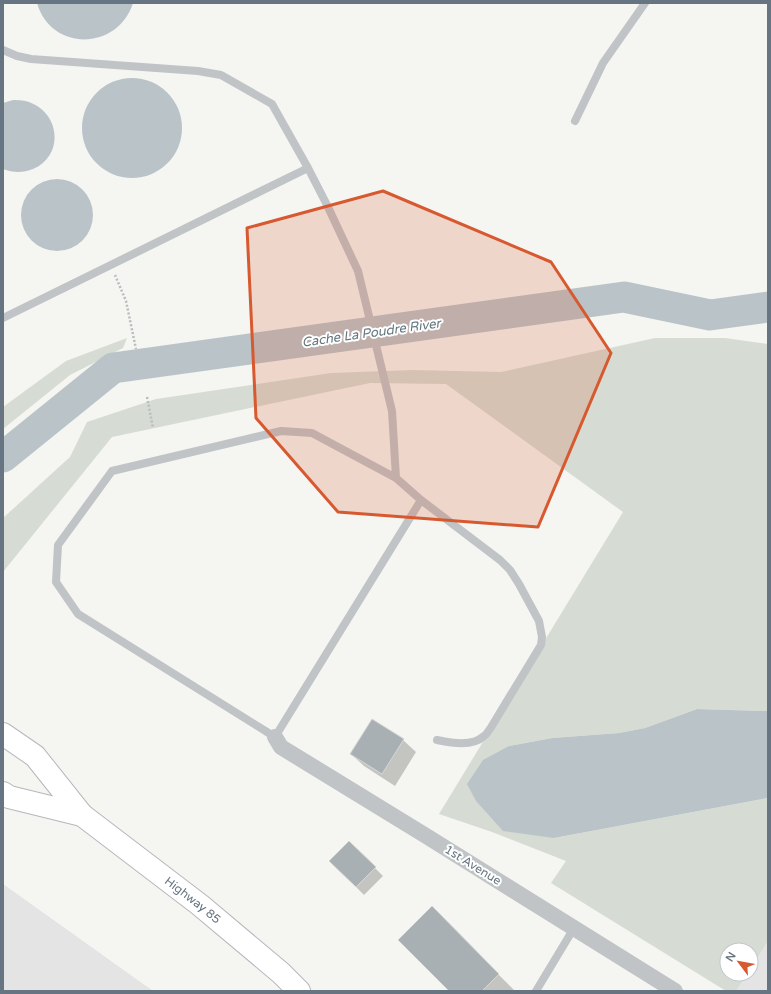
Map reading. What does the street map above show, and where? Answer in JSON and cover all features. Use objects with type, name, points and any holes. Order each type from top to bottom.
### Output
[{"type":"highway","name":"Highway 85","points":[[3,734],[35,756],[82,815],[200,905],[281,973],[299,991]]},
{"type":"highway","name":"Highway 85","points":[[3,793],[9,797],[82,815]]},
{"type":"street","name":"1st Avenue","points":[[276,737],[281,747],[675,991]]},
{"type":"lane","points":[[574,121],[603,63],[645,3]]},
{"type":"lane","points":[[3,50],[17,56],[31,59],[198,71],[221,75],[272,104],[308,168],[358,271],[392,411],[396,478]]},
{"type":"lane","points":[[3,318],[308,168]]},
{"type":"lane","points":[[422,500],[276,737],[78,614],[56,582],[58,545],[112,471],[281,431],[312,433],[396,478],[500,560],[510,570],[519,584],[539,621],[542,637],[541,645],[484,737],[467,743],[454,743],[437,740]]},
{"type":"lane","points":[[536,991],[574,928]]},
{"type":"path","points":[[111,265],[126,301],[136,349]]},
{"type":"path","points":[[147,397],[153,428]]},
{"type":"highlighted area","points":[[383,191],[551,262],[611,353],[538,527],[338,512],[256,418],[247,228]]},
{"type":"shaded area","points":[[37,3],[133,3],[125,19],[114,30],[100,37],[85,39],[70,37],[56,30],[45,19]]},
{"type":"shaded area","points":[[132,78],[151,82],[167,93],[178,109],[182,128],[178,147],[167,163],[151,174],[132,178],[113,174],[97,163],[86,147],[82,128],[86,109],[97,93],[113,82]]},
{"type":"shaded area","points":[[13,100],[28,102],[40,108],[48,117],[53,128],[55,140],[52,151],[45,161],[33,169],[22,172],[14,172],[3,169],[3,103]]},
{"type":"shaded area","points":[[50,179],[64,179],[83,189],[93,208],[93,222],[83,241],[64,251],[50,251],[31,241],[21,222],[21,208],[31,189]]},
{"type":"shaded area","points":[[127,338],[123,348],[70,375],[3,429],[3,407],[66,361]]},
{"type":"shaded area","points":[[655,338],[725,338],[768,344],[768,711],[697,709],[645,728],[619,733],[552,738],[509,746],[554,838],[768,798],[768,941],[759,955],[759,942],[719,942],[719,982],[742,982],[736,991],[726,991],[551,883],[566,861],[492,832],[439,814],[623,512],[446,384],[370,383],[112,437],[3,572],[3,518],[70,457],[87,422],[156,399],[331,373],[413,370],[501,372]]},
{"type":"shaded area","points":[[697,709],[768,711],[768,798],[554,838],[503,831],[476,801],[467,784],[483,760],[509,746],[552,738],[619,733],[645,728]]},
{"type":"shaded area","points":[[3,884],[153,991],[3,991]]},
{"type":"shaded area","points":[[768,941],[768,991],[736,991],[742,982],[759,982],[759,955]]},
{"type":"building","points":[[372,719],[404,739],[382,774],[350,754]]},
{"type":"building","points":[[349,841],[376,867],[356,887],[329,861]]},
{"type":"building","points":[[432,906],[499,974],[482,991],[449,991],[398,940]]},
{"type":"waterway","name":"Cache La Poudre River","points":[[3,457],[113,368],[624,297],[710,315],[768,307]]}]
